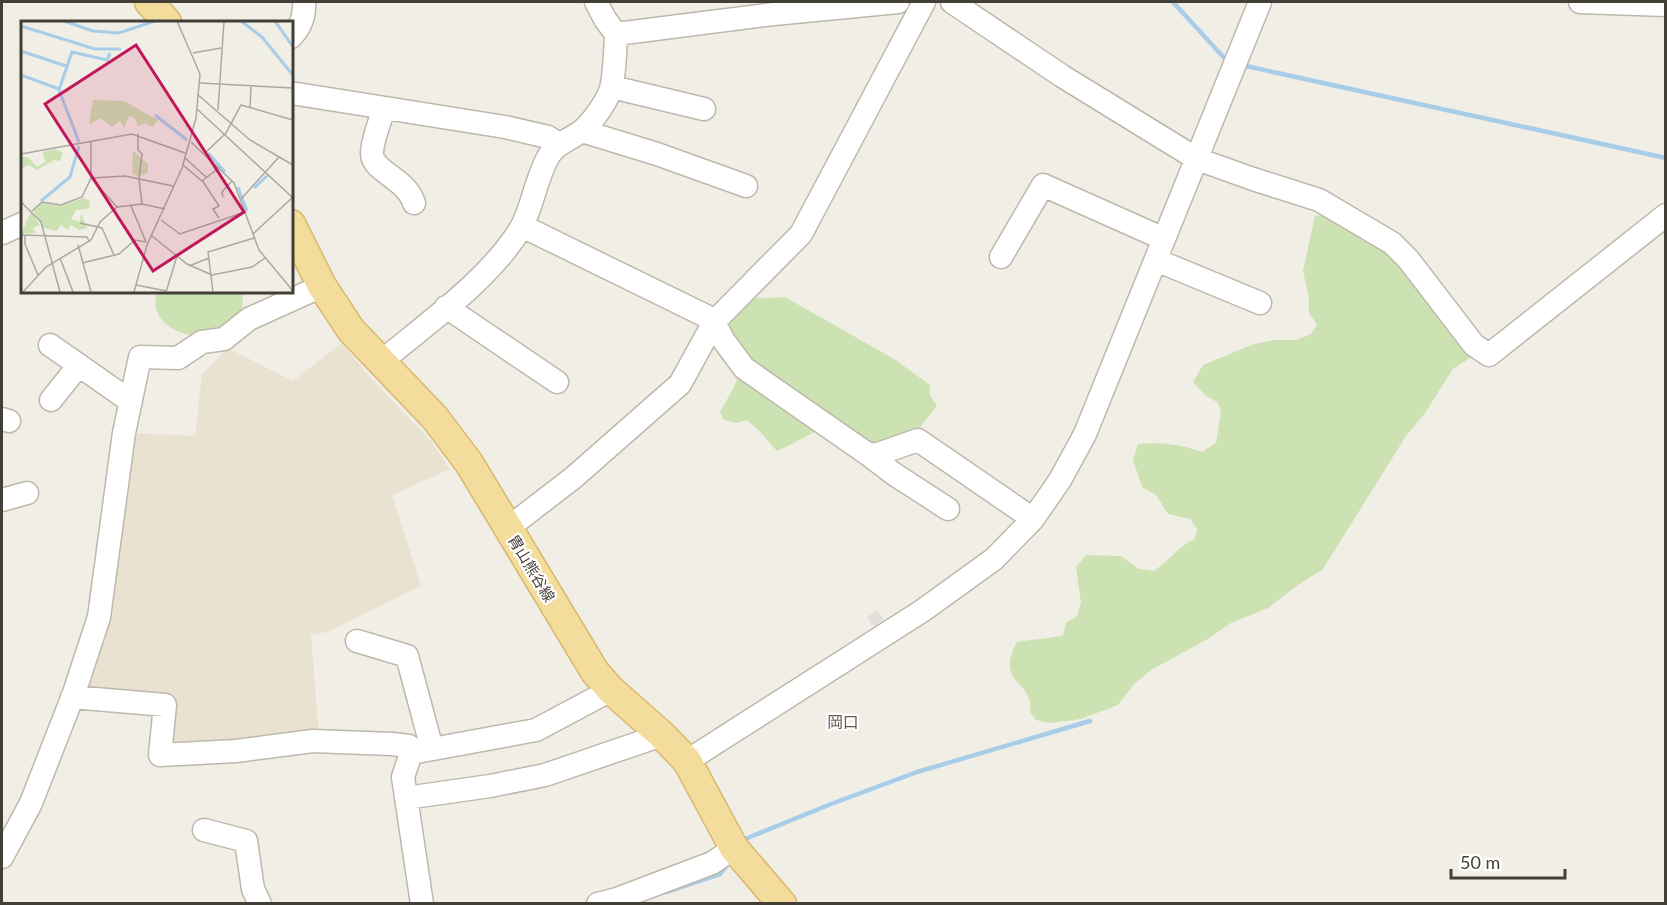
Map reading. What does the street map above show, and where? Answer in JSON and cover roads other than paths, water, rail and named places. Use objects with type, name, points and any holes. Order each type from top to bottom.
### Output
[{"type":"main road","points":[[149,2],[166,21]]},
{"type":"main road","name":"胄山熊谷線","points":[[292,226],[322,286],[351,330],[435,418],[469,463],[595,672],[611,690],[687,760],[738,852],[782,903]]},
{"type":"street","points":[[292,36],[299,29],[304,11],[303,2]]},
{"type":"street","points":[[381,362],[479,278],[504,251],[522,226],[549,155],[559,144],[582,130],[593,120],[612,87],[616,34],[596,2]]},
{"type":"street","points":[[616,34],[774,14],[898,2]]},
{"type":"street","points":[[508,528],[573,478],[680,384],[714,322],[801,234],[924,2]]},
{"type":"street","points":[[952,2],[1062,76],[1197,159],[1319,200],[1392,243],[1408,259],[1474,345],[1489,355],[1665,215]]},
{"type":"street","points":[[687,760],[922,611],[994,559],[1033,519],[1060,480],[1085,434],[1260,2]]},
{"type":"street","points":[[1580,2],[1665,5]]},
{"type":"street","points":[[612,87],[704,109]]},
{"type":"street","points":[[292,93],[505,127],[548,137],[559,144]]},
{"type":"street","points":[[384,108],[372,152],[373,160],[378,167],[400,182],[411,194],[414,203]]},
{"type":"street","points":[[582,130],[746,186]]},
{"type":"street","points":[[1000,257],[1043,185],[1260,303]]},
{"type":"street","points":[[522,226],[714,322],[724,341],[744,368],[894,474],[948,509]]},
{"type":"street","points":[[2,853],[31,803],[72,697],[99,617],[123,433],[140,357],[178,358],[202,342],[224,339],[249,319],[322,286]]},
{"type":"street","points":[[446,307],[557,382]]},
{"type":"street","points":[[50,345],[130,401]]},
{"type":"street","points":[[51,400],[79,365]]},
{"type":"street","points":[[869,455],[918,440],[1033,519]]},
{"type":"street","points":[[2,500],[27,493]]},
{"type":"street","points":[[357,640],[407,656],[425,751]]},
{"type":"street","points":[[422,903],[403,777],[411,753],[536,730],[611,690]]},
{"type":"street","points":[[72,697],[165,705],[160,755],[236,752],[313,741],[392,744],[425,751]]},
{"type":"street","points":[[406,798],[490,786],[545,775],[662,735]]},
{"type":"street","points":[[204,830],[246,841],[253,889],[260,903]]},
{"type":"street","points":[[598,903],[617,899],[738,852]]},
{"type":"waterway","points":[[1173,2],[1227,61]]},
{"type":"waterway","points":[[1241,65],[1666,158]]},
{"type":"waterway","points":[[743,843],[745,839],[917,772],[1090,721]]},
{"type":"waterway","points":[[666,892],[720,874],[727,865]]},
{"type":"district","name":"岡口","points":[[843,721]]}]
